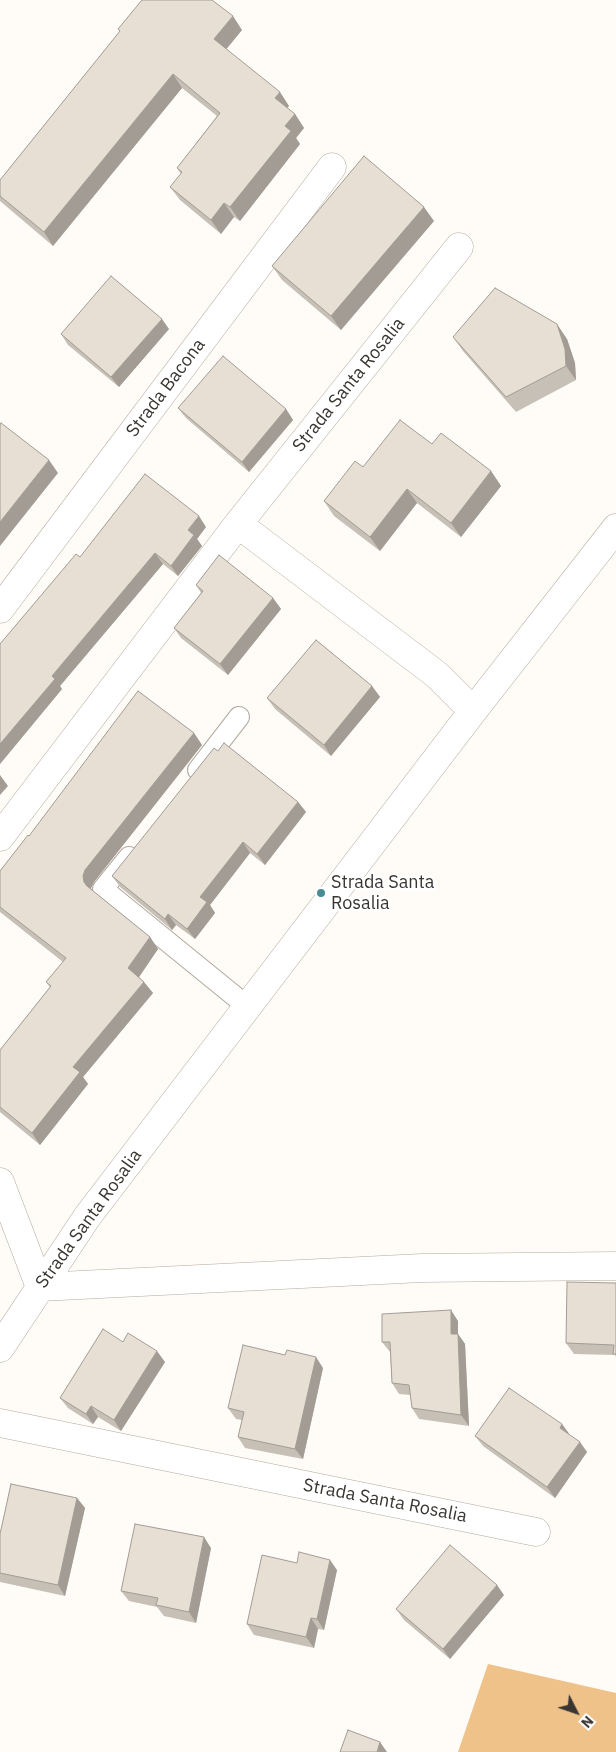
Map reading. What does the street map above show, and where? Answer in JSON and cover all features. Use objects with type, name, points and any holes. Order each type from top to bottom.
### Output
[{"type":"street","name":"Strada Bacona","points":[[0,610],[332,167]]},
{"type":"street","name":"Strada Santa Rosalia","points":[[0,837],[238,524],[459,247]]},
{"type":"street","points":[[238,524],[437,675],[474,711]]},
{"type":"street","name":"Strada Santa Rosalia","points":[[0,1348],[87,1217],[616,528]]},
{"type":"street","points":[[0,1182],[40,1287],[422,1268],[616,1266]]},
{"type":"street","name":"Strada Santa Rosalia","points":[[0,1423],[536,1532]]},
{"type":"lane","points":[[184,788],[240,717]]},
{"type":"lane","points":[[140,842],[103,889],[248,1008]]},
{"type":"shaded area","points":[[488,1664],[616,1693],[616,1752],[458,1752]]},
{"type":"building","points":[[142,0],[212,0],[233,16],[214,39],[280,92],[275,98],[295,114],[285,126],[291,131],[230,207],[224,203],[211,220],[170,187],[182,172],[177,168],[220,113],[173,74],[44,232],[0,196],[0,180],[120,31],[118,29]]},
{"type":"building","points":[[364,156],[424,207],[331,316],[272,266]]},
{"type":"building","points":[[111,276],[162,319],[111,377],[61,334]]},
{"type":"building","points":[[495,288],[557,324],[565,349],[566,366],[506,397],[453,337]]},
{"type":"building","points":[[223,356],[286,409],[242,462],[178,408]]},
{"type":"building","points":[[400,420],[432,444],[441,433],[491,471],[451,523],[407,489],[370,537],[324,501],[355,461],[363,467]]},
{"type":"building","points":[[1,423],[49,460],[0,522],[0,425]]},
{"type":"building","points":[[145,474],[199,516],[188,530],[194,535],[171,566],[155,553],[52,676],[55,679],[0,744],[0,644],[76,554],[80,557]]},
{"type":"building","points":[[219,555],[273,598],[220,664],[174,628],[203,591],[196,585]]},
{"type":"building","points":[[316,640],[372,686],[324,745],[267,698]]},
{"type":"building","points":[[138,691],[194,733],[85,870],[83,876],[87,886],[150,937],[128,968],[144,982],[73,1067],[80,1072],[32,1133],[0,1107],[0,1050],[51,986],[46,982],[66,958],[0,907],[0,871],[29,836]]},
{"type":"building","points":[[224,743],[298,802],[257,854],[243,842],[200,897],[207,902],[187,929],[168,914],[165,919],[112,876],[214,748],[218,751]]},
{"type":"building","points":[[567,1282],[616,1283],[616,1354],[613,1354],[614,1345],[566,1343]]},
{"type":"building","points":[[451,1310],[451,1334],[458,1334],[461,1415],[412,1408],[409,1385],[392,1383],[390,1342],[382,1342],[382,1314]]},
{"type":"building","points":[[103,1329],[123,1342],[128,1333],[157,1351],[114,1420],[91,1406],[86,1414],[60,1398]]},
{"type":"building","points":[[243,1345],[285,1355],[287,1350],[316,1357],[295,1449],[238,1437],[244,1412],[228,1408]]},
{"type":"building","points":[[509,1388],[562,1424],[560,1428],[580,1442],[547,1487],[475,1436]]},
{"type":"building","points":[[11,1484],[77,1498],[58,1585],[0,1573],[0,1534]]},
{"type":"building","points":[[135,1524],[204,1537],[189,1612],[156,1605],[158,1598],[121,1591]]},
{"type":"building","points":[[450,1545],[497,1585],[443,1649],[396,1609]]},
{"type":"building","points":[[299,1552],[330,1560],[317,1619],[311,1618],[306,1637],[247,1624],[262,1555],[297,1563]]},
{"type":"building","points":[[348,1730],[380,1742],[377,1752],[340,1752]]},
{"type":"place","name":"Strada Santa Rosalia","points":[[321,893]]}]
